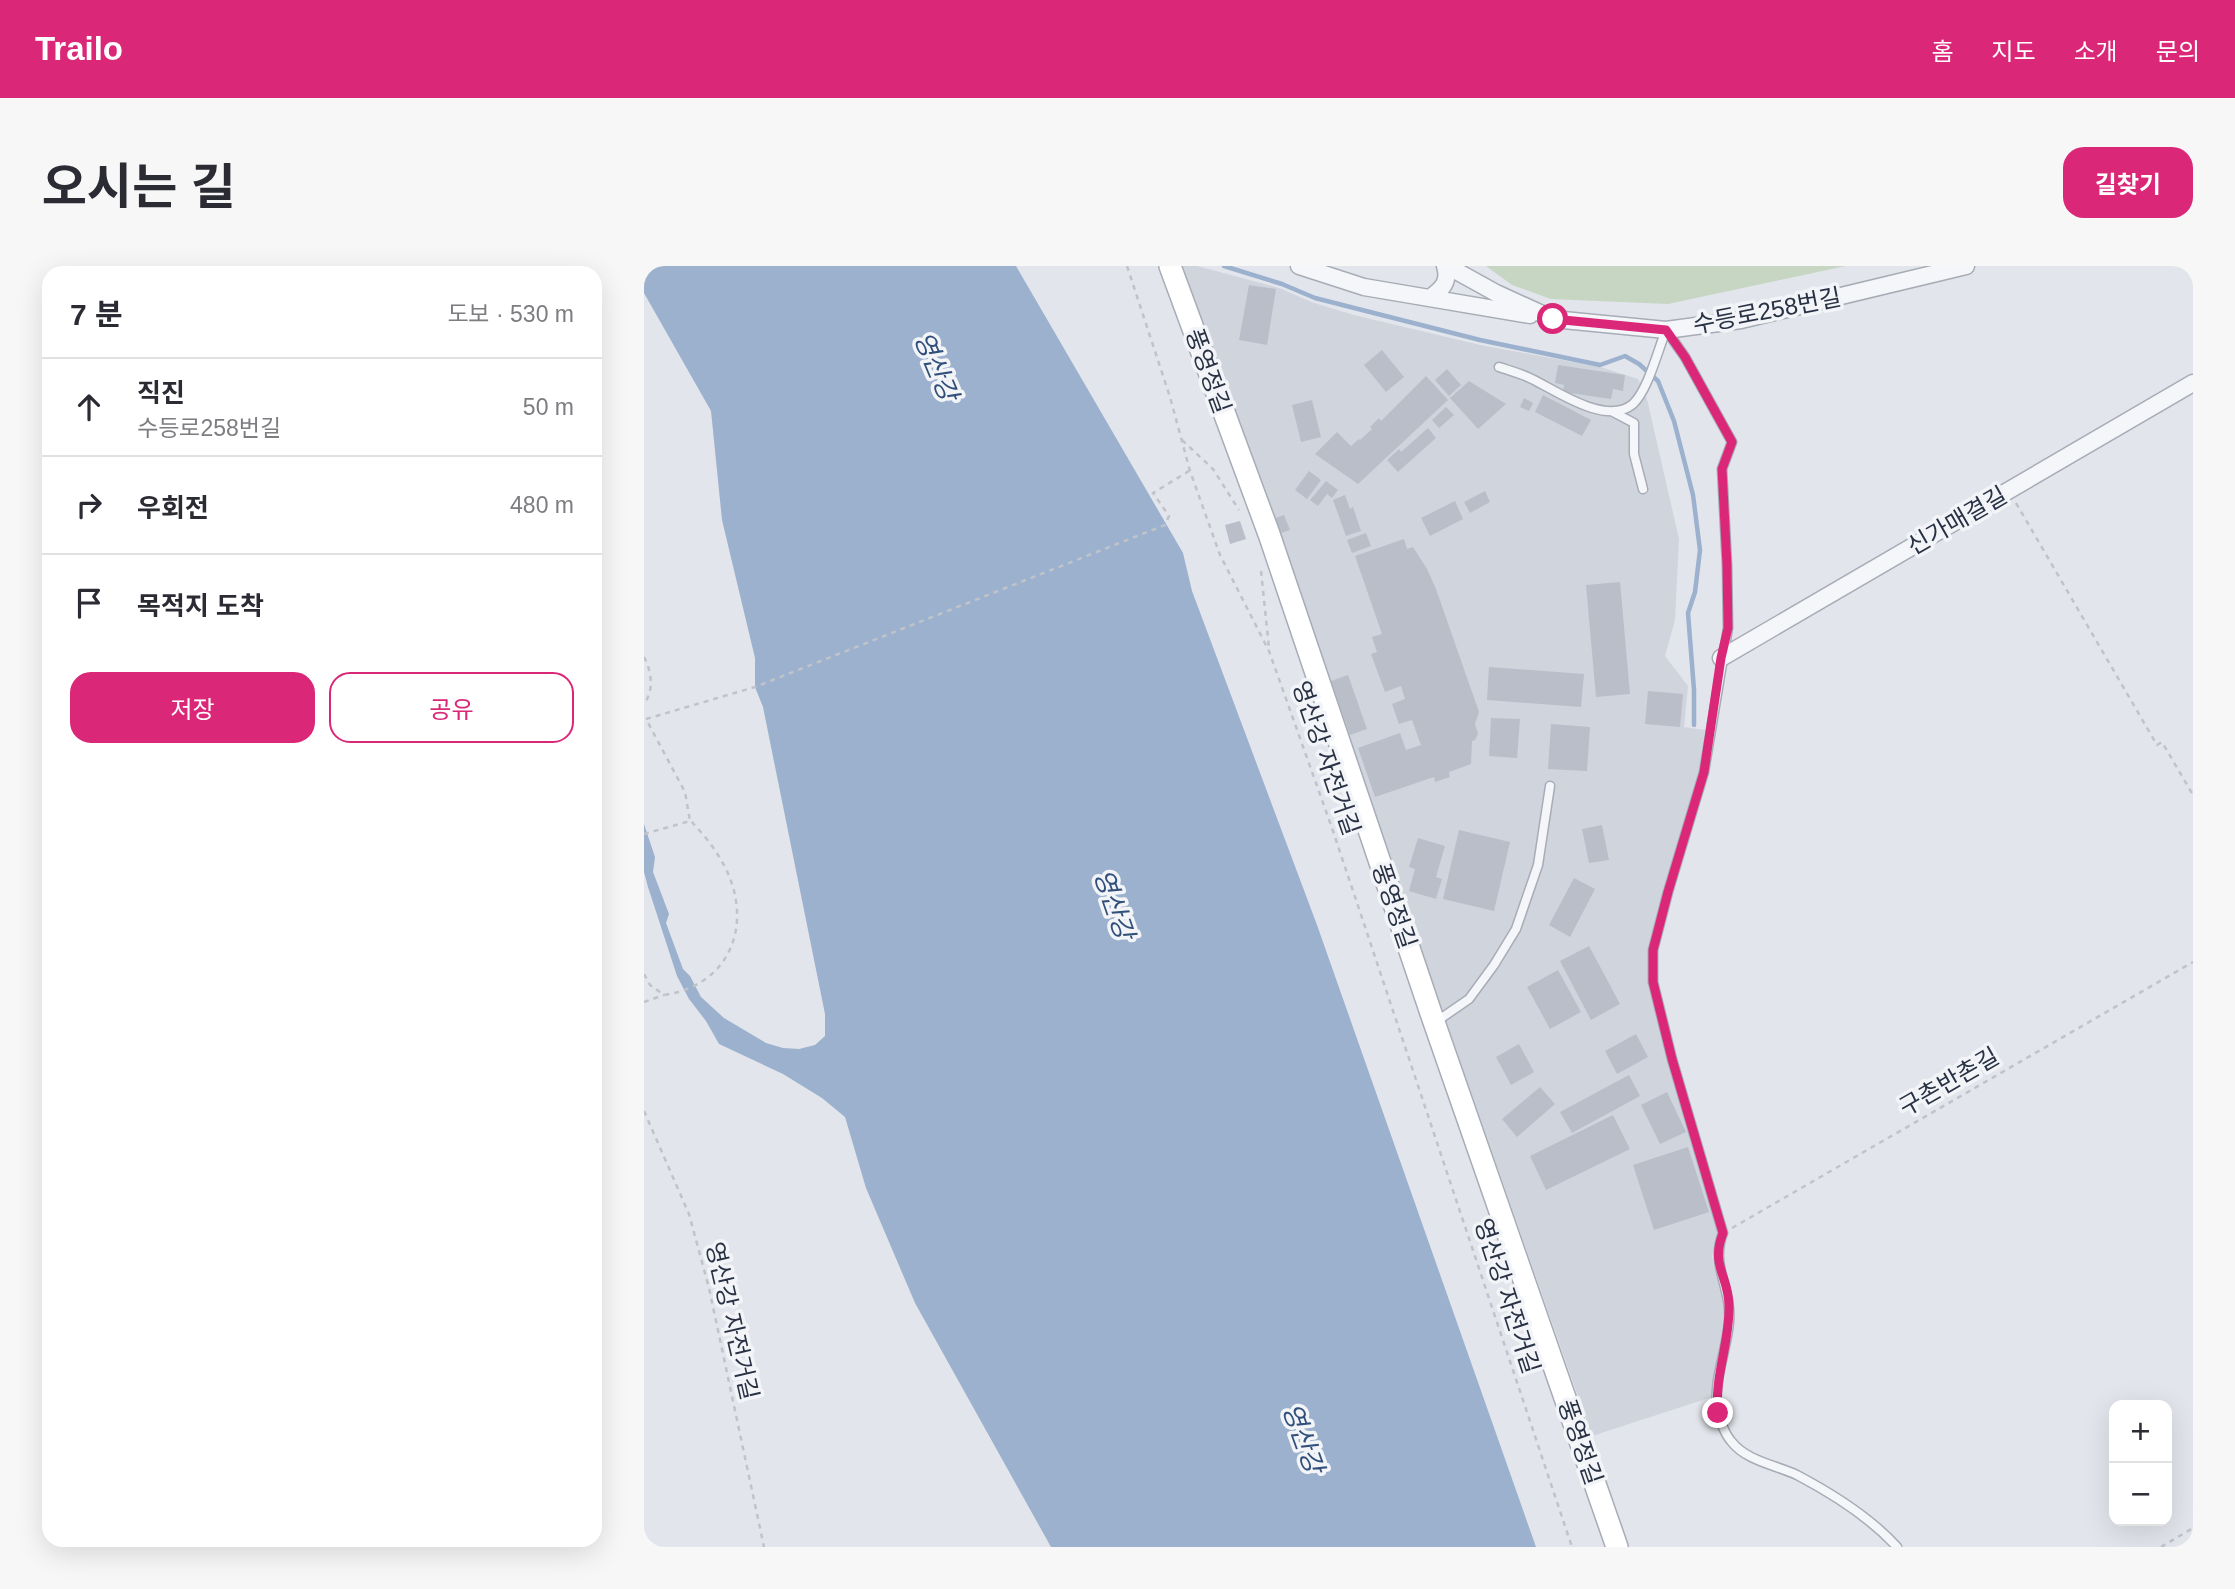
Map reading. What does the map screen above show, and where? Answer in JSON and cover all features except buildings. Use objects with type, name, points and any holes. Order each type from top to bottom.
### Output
[{"type":"street","name":"풍영정길","points":[[1170,266],[1269,534],[1434,1022],[1618,1547]]},
{"type":"street","points":[[1299,266],[1364,287],[1553,319]]},
{"type":"street","points":[[1430,298],[1444,287],[1448,274],[1445,266]]},
{"type":"street","name":"수등로258번길","points":[[1452,266],[1496,293],[1553,319],[1666,330],[1741,320],[1966,266]]},
{"type":"street","name":"신가매결길","points":[[1721,658],[2193,383]]},
{"type":"lane","points":[[1613,412],[1632,404],[1645,384],[1666,330]]},
{"type":"lane","points":[[1666,330],[1685,357],[1732,442],[1722,469],[1728,628],[1704,772],[1653,950],[1653,982],[1672,1059],[1723,1233],[1717,1256],[1729,1302],[1729,1322],[1716,1397],[1718,1413],[1731,1442],[1744,1452],[1796,1475],[1845,1504],[1897,1547]]},
{"type":"lane","points":[[1499,367],[1533,379],[1568,400],[1613,412],[1634,423],[1634,454],[1643,489]]},
{"type":"lane","points":[[1434,1022],[1469,999],[1516,929],[1538,864],[1550,786]]},
{"type":"path","name":"영산강 자전거길","points":[[1128,266],[1152,337],[1190,471],[1220,555],[1269,651],[1333,831],[1572,1547]]},
{"type":"path","points":[[1182,440],[1213,469],[1241,513]]},
{"type":"path","points":[[644,1002],[695,984],[708,977],[725,961],[735,939],[736,907],[732,887],[718,855],[690,821],[685,792],[645,717],[755,687],[1166,525],[1169,516],[1153,493],[1190,471]]},
{"type":"path","points":[[2009,492],[2157,746],[2162,742],[2193,795]]},
{"type":"path","points":[[1261,568],[1269,651]]},
{"type":"path","points":[[644,657],[651,683],[650,696],[644,704]]},
{"type":"path","points":[[644,834],[690,821]]},
{"type":"path","name":"구촌반촌길","points":[[1723,1233],[2193,962]]},
{"type":"path","points":[[644,974],[650,985],[664,995]]},
{"type":"path","name":"영산강 자전거길","points":[[644,1111],[689,1214],[709,1288],[764,1547]]},
{"type":"path","points":[[2161,1547],[2193,1528]]},
{"type":"shaded area","points":[[1180,266],[1197,266],[1279,288],[1314,303],[1354,315],[1480,345],[1600,367],[1638,379],[1647,399],[1679,539],[1675,620],[1665,656],[1688,686],[1684,727],[1705,730],[1700,771],[1648,950],[1648,982],[1667,1060],[1718,1233],[1712,1257],[1725,1303],[1712,1397],[1592,1436]]},
{"type":"green space","points":[[1486,266],[1846,266],[1668,304],[1551,299],[1512,285]]},
{"type":"water","name":"영산강","points":[[644,266],[1016,266],[1183,553],[1192,591],[1317,925],[1536,1547],[1051,1547],[915,1303],[866,1188],[845,1117],[822,1098],[783,1074],[719,1044],[677,976],[648,887],[644,872],[644,824],[655,857],[653,872],[669,914],[666,923],[683,969],[690,976],[701,997],[724,1018],[766,1043],[799,1049],[815,1045],[825,1036],[825,1014],[763,707],[755,687],[755,658],[722,520],[711,411],[644,293]]},
{"type":"waterway","points":[[1224,266],[1282,284],[1315,298],[1480,340],[1600,365],[1625,356],[1658,381],[1674,421],[1693,495],[1700,550],[1695,592],[1688,613],[1694,725]]},
{"type":"route","points":[[1553,319],[1666,330],[1685,357],[1732,442],[1722,469],[1728,628],[1704,772],[1653,950],[1653,982],[1672,1059],[1723,1233],[1717,1256],[1729,1302],[1729,1322],[1716,1397],[1718,1413]]}]
